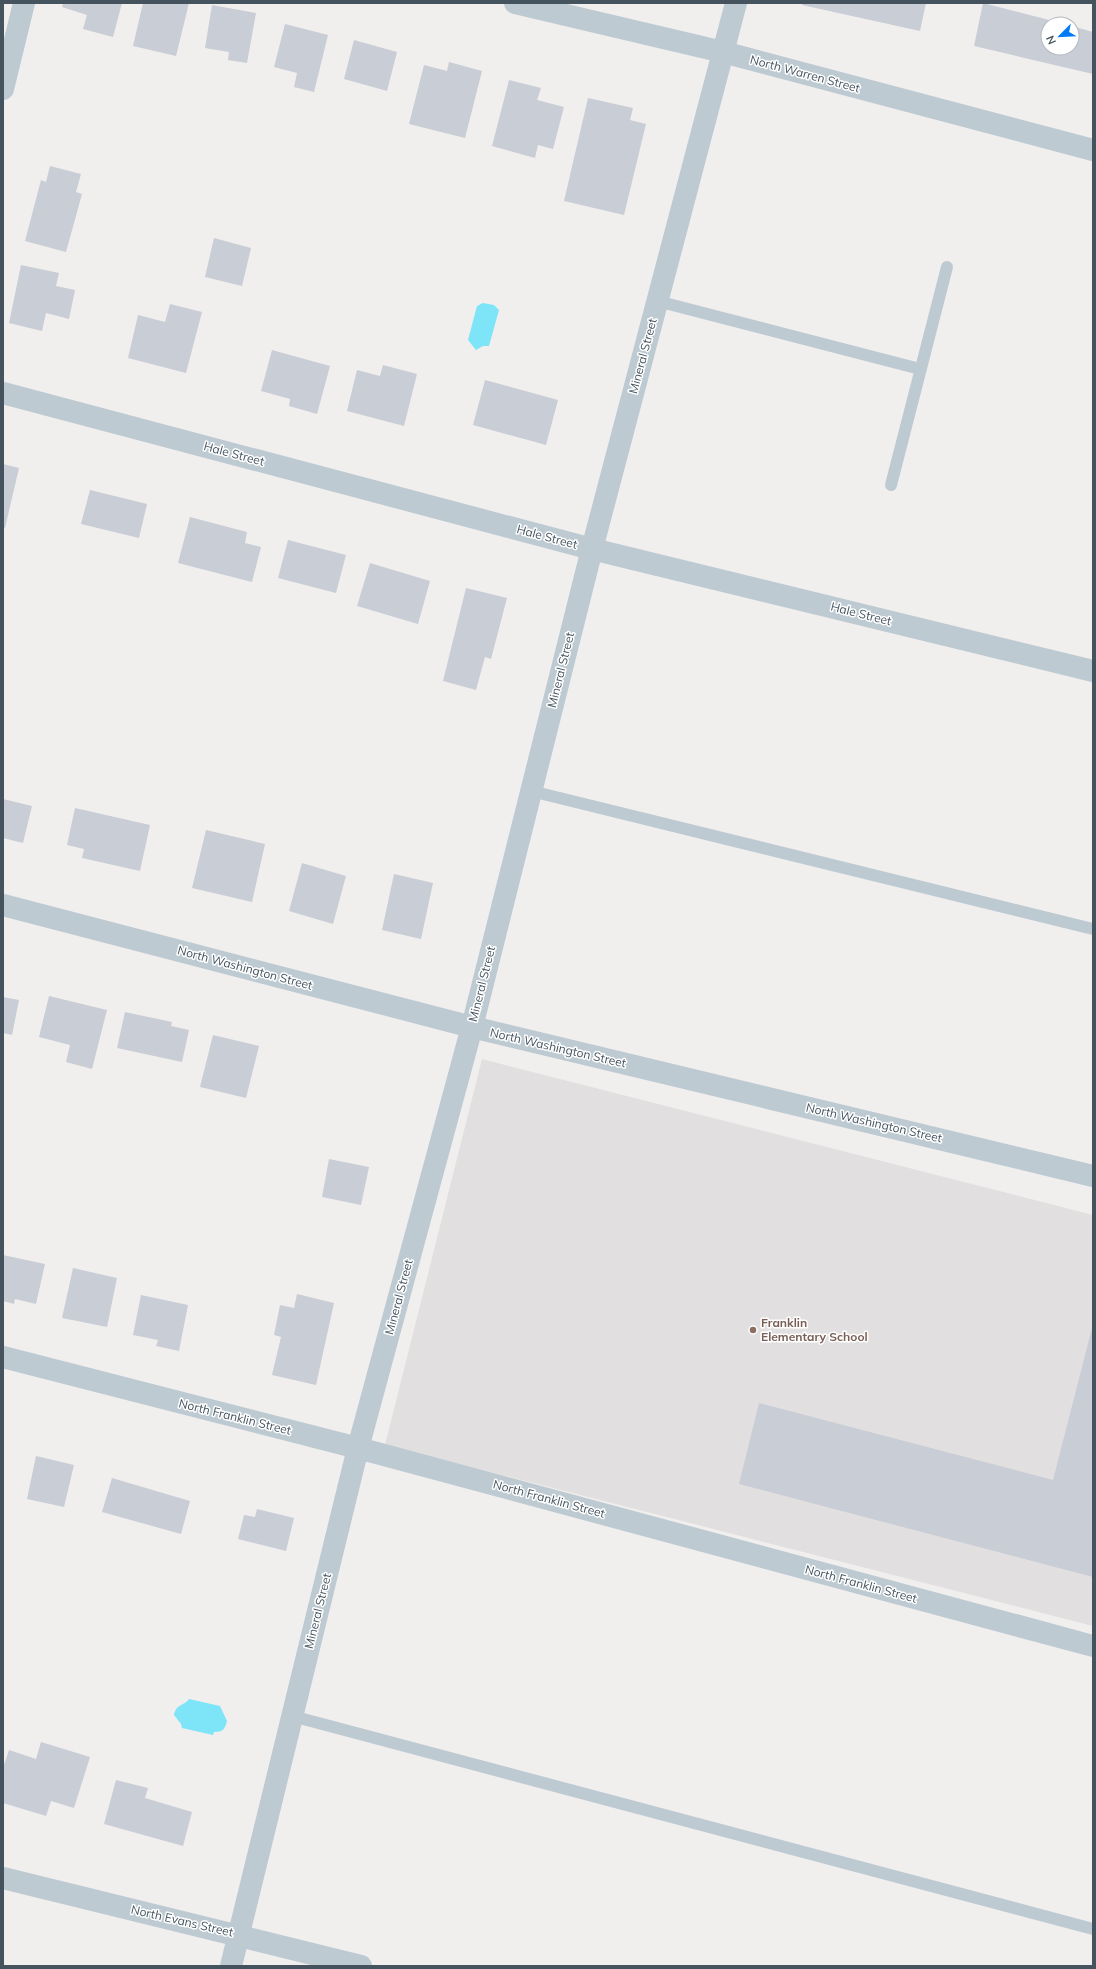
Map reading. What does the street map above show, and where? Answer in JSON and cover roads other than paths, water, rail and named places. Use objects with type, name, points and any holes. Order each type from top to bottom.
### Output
[{"type":"street","points":[[3,89],[24,3]]},
{"type":"street","name":"North Warren Street","points":[[515,3],[724,52],[1093,150]]},
{"type":"street","name":"Mineral Street","points":[[231,1966],[358,1448],[472,1027],[592,548],[736,3]]},
{"type":"street","name":"Hale Street","points":[[3,393],[592,548],[1093,671]]},
{"type":"street","name":"North Washington Street","points":[[3,905],[472,1027],[1093,1176]]},
{"type":"street","name":"North Franklin Street","points":[[3,1357],[358,1448],[1093,1646]]},
{"type":"street","name":"North Evans Street","points":[[3,1878],[238,1934],[361,1966]]},
{"type":"lane","points":[[891,485],[947,266]]},
{"type":"lane","points":[[657,301],[920,369]]},
{"type":"lane","points":[[531,791],[1093,929]]},
{"type":"lane","points":[[292,1716],[1093,1929]]},
{"type":"water","points":[[483,303],[494,305],[499,310],[489,346],[483,346],[476,350],[468,340],[477,306]]},
{"type":"water","points":[[189,1699],[220,1706],[227,1721],[223,1730],[214,1732],[213,1735],[182,1728],[181,1724],[174,1715],[176,1709]]},
{"type":"place","name":"Franklin Elementary School","points":[[753,1330]]}]
